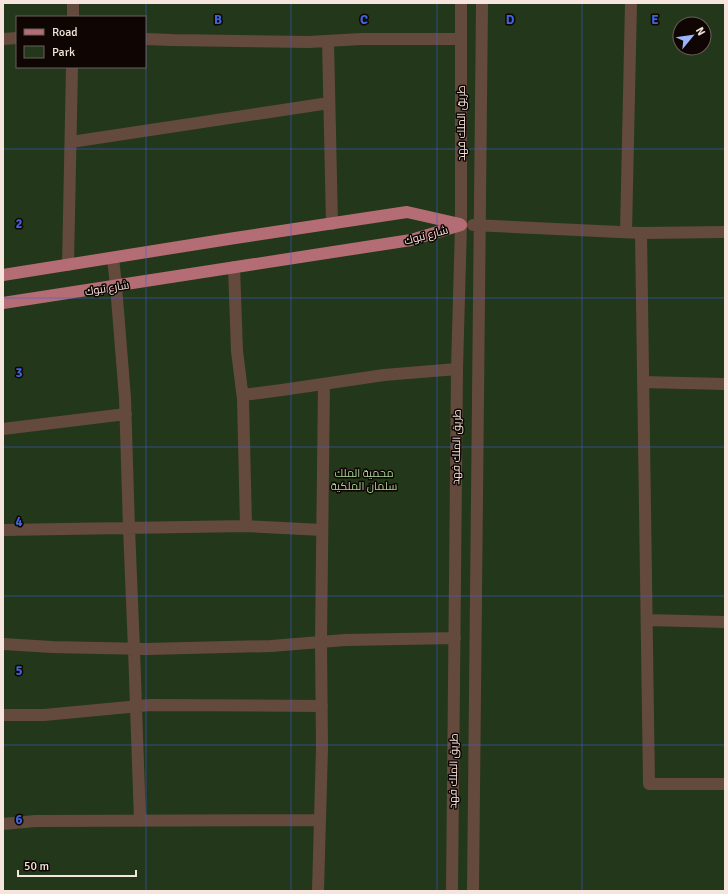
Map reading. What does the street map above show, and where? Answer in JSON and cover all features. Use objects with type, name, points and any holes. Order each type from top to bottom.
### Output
[{"type":"main road","name":"شارع تبوك","points":[[3,275],[406,212],[461,225]]},
{"type":"main road","name":"شارع تبوك","points":[[3,303],[411,240],[461,225]]},
{"type":"street","points":[[73,3],[73,16]]},
{"type":"street","name":"طريق الملك فهد","points":[[452,891],[457,369],[461,225],[461,3]]},
{"type":"street","name":"طريق الملك فهد","points":[[473,891],[482,3]]},
{"type":"street","points":[[626,232],[631,3]]},
{"type":"street","points":[[3,39],[16,38]]},
{"type":"street","points":[[146,39],[309,42],[361,39],[460,39]]},
{"type":"street","points":[[328,41],[332,224]]},
{"type":"street","points":[[68,265],[72,68]]},
{"type":"street","points":[[71,142],[330,103]]},
{"type":"street","points":[[461,225],[641,233],[725,232]]},
{"type":"street","points":[[641,233],[649,784],[725,784]]},
{"type":"street","points":[[113,258],[126,414],[140,821]]},
{"type":"street","points":[[234,267],[237,351],[243,394],[246,526]]},
{"type":"street","points":[[243,394],[384,375],[457,369]]},
{"type":"street","points":[[643,382],[725,384]]},
{"type":"street","points":[[318,891],[322,748],[321,642],[324,384]]},
{"type":"street","points":[[3,428],[126,414]]},
{"type":"street","points":[[3,530],[246,526],[322,530]]},
{"type":"street","points":[[646,620],[725,622]]},
{"type":"street","points":[[3,644],[134,648],[271,646],[345,640],[455,638]]},
{"type":"street","points":[[3,715],[44,715],[150,704],[322,706]]},
{"type":"street","points":[[3,824],[35,821],[320,820]]},
{"type":"green space","name":"محمية الملك سلمان الملكية","points":[[3,3],[725,3],[725,891],[3,891]]}]
